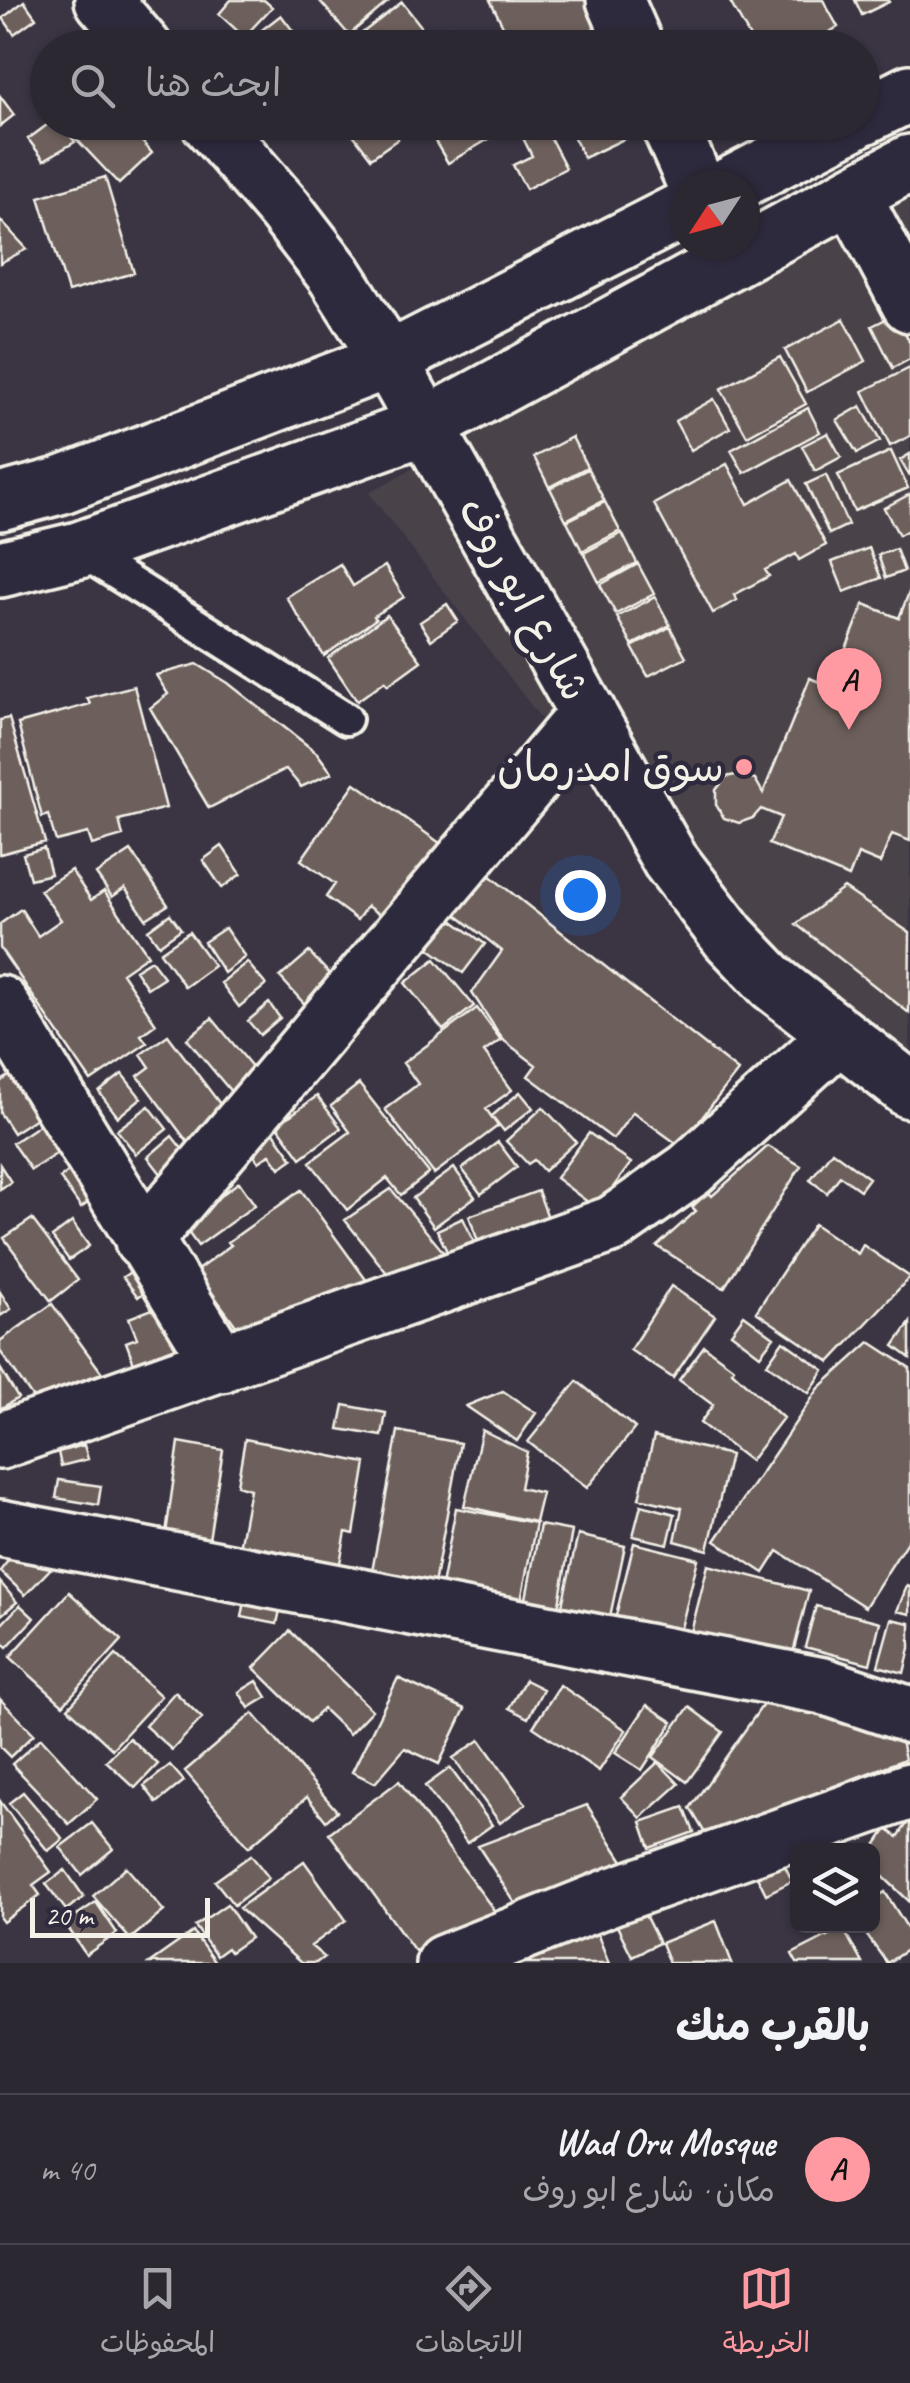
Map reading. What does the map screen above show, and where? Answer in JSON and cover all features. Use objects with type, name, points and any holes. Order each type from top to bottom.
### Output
[{"type":"street","points":[[103,0],[129,30]]},
{"type":"street","points":[[615,0],[628,30]]},
{"type":"street","name":"شارع ابو روف","points":[[225,140],[335,275],[390,360],[670,860],[729,937],[773,983],[910,1090]]},
{"type":"street","points":[[676,140],[689,170]]},
{"type":"street","points":[[760,170],[817,140]]},
{"type":"street","points":[[0,570],[79,550],[426,426],[910,162]]},
{"type":"street","points":[[852,195],[910,304]]},
{"type":"street","points":[[0,502],[59,486],[390,360],[670,217]]},
{"type":"street","points":[[143,1241],[588,713]]},
{"type":"street","points":[[0,1004],[221,1364]]},
{"type":"street","points":[[0,1441],[612,1224],[690,1170],[839,1035]]},
{"type":"street","points":[[0,1528],[823,1686],[910,1715]]},
{"type":"street","points":[[444,1963],[613,1896],[910,1790]]},
{"type":"lane","points":[[79,550],[346,719]]},
{"type":"shaded area","name":"سوق امدرمان","points":[[910,184],[910,1124],[787,1041],[369,493]]},
{"type":"building","points":[[231,0],[264,0],[272,7],[251,30],[236,30],[219,14]]},
{"type":"building","points":[[319,0],[390,0],[355,30],[345,30]]},
{"type":"building","points":[[490,0],[595,0],[606,22],[591,30],[505,30]]},
{"type":"building","points":[[729,0],[823,0],[838,27],[833,30],[746,30]]},
{"type":"building","points":[[855,0],[888,0],[889,2],[862,15]]},
{"type":"building","points":[[24,1],[36,18],[14,34],[3,18]]},
{"type":"building","points":[[402,2],[424,30],[366,30]]},
{"type":"building","points":[[281,15],[292,30],[262,30]]},
{"type":"building","points":[[0,96],[14,115],[0,126]]},
{"type":"building","points":[[28,139],[74,140],[75,142],[44,160]]},
{"type":"building","points":[[77,140],[141,140],[152,153],[119,184]]},
{"type":"building","points":[[357,140],[397,140],[371,158]]},
{"type":"building","points":[[434,140],[487,140],[448,163]]},
{"type":"building","points":[[524,140],[551,140],[566,168],[526,189],[513,165],[532,156]]},
{"type":"building","points":[[575,140],[622,140],[584,158]]},
{"type":"building","points":[[105,177],[134,273],[68,292],[39,197]]},
{"type":"building","points":[[0,220],[27,249],[0,263]]},
{"type":"building","points":[[896,314],[910,343],[910,359],[893,368],[872,326]]},
{"type":"building","points":[[844,319],[866,361],[807,392],[785,350]]},
{"type":"building","points":[[780,357],[806,404],[747,436],[721,389]]},
{"type":"building","points":[[910,368],[910,436],[890,446],[863,391]]},
{"type":"building","points":[[714,399],[730,428],[691,450],[675,421]]},
{"type":"building","points":[[861,406],[880,441],[857,453],[837,420]]},
{"type":"building","points":[[808,408],[820,432],[744,473],[731,450]]},
{"type":"building","points":[[828,433],[841,457],[815,471],[802,446]]},
{"type":"building","points":[[572,437],[587,467],[549,487],[534,457]]},
{"type":"building","points":[[891,451],[908,488],[854,511],[838,475]]},
{"type":"building","points":[[910,454],[910,474],[909,475],[900,460]]},
{"type":"building","points":[[727,464],[748,504],[791,480],[826,545],[799,560],[796,554],[765,570],[769,576],[734,595],[737,600],[713,613],[654,504]]},
{"type":"building","points":[[588,469],[604,500],[566,520],[550,488]]},
{"type":"building","points":[[826,475],[848,525],[829,534],[806,484]]},
{"type":"building","points":[[910,494],[910,529],[899,535],[884,508]]},
{"type":"building","points":[[605,502],[620,531],[582,551],[567,521]]},
{"type":"building","points":[[622,533],[637,563],[599,582],[584,553]]},
{"type":"building","points":[[869,548],[881,578],[844,592],[832,562]]},
{"type":"building","points":[[896,549],[904,571],[886,578],[878,555]]},
{"type":"building","points":[[340,564],[353,586],[385,566],[404,597],[324,656],[286,597]]},
{"type":"building","points":[[638,564],[654,594],[616,614],[600,585]]},
{"type":"building","points":[[910,590],[910,841],[892,834],[880,863],[858,854],[849,877],[769,844],[781,817],[761,809],[753,818],[739,823],[724,818],[716,805],[716,790],[726,777],[740,774],[755,779],[763,793],[810,678],[831,687],[864,604],[899,618]]},
{"type":"building","points":[[655,597],[670,625],[632,645],[617,617]]},
{"type":"building","points":[[447,604],[458,621],[431,640],[420,622]]},
{"type":"building","points":[[387,615],[421,661],[357,701],[328,658]]},
{"type":"building","points":[[670,627],[686,657],[648,676],[632,647]]},
{"type":"building","points":[[197,664],[228,683],[317,753],[332,773],[301,787],[286,769],[209,808],[150,708],[168,694],[156,675]]},
{"type":"building","points":[[134,686],[166,808],[119,820],[123,836],[92,845],[88,833],[56,841],[48,815],[42,817],[18,724],[90,704],[87,698]]},
{"type":"building","points":[[9,718],[45,842],[0,854],[0,720]]},
{"type":"building","points":[[355,783],[447,848],[394,925],[367,906],[357,920],[326,897],[335,884],[301,860]]},
{"type":"building","points":[[222,846],[241,874],[222,888],[203,860]]},
{"type":"building","points":[[44,848],[51,874],[30,879],[23,854]]},
{"type":"building","points":[[131,851],[168,905],[146,919],[125,888],[112,897],[96,874]]},
{"type":"building","points":[[480,868],[738,1071],[680,1146],[633,1112],[613,1139],[528,1076],[536,1065],[503,1040],[472,993],[502,951],[449,909]]},
{"type":"building","points":[[71,870],[91,900],[104,891],[148,955],[122,973],[156,1024],[141,1035],[147,1043],[91,1081],[0,948],[0,924],[21,909],[38,936],[61,920],[40,890]]},
{"type":"building","points":[[844,888],[910,933],[909,1013],[796,924]]},
{"type":"building","points":[[170,914],[181,929],[159,945],[148,930]]},
{"type":"building","points":[[448,917],[485,944],[463,973],[427,947]]},
{"type":"building","points":[[225,928],[245,957],[224,973],[204,942]]},
{"type":"building","points":[[189,932],[214,966],[185,987],[160,952]]},
{"type":"building","points":[[309,952],[338,983],[309,1009],[280,977]]},
{"type":"building","points":[[435,959],[474,1006],[443,1030],[405,983]]},
{"type":"building","points":[[151,960],[164,977],[147,988],[135,970]]},
{"type":"building","points":[[247,962],[266,985],[239,1007],[221,983]]},
{"type":"building","points":[[269,1003],[280,1018],[260,1035],[248,1021]]},
{"type":"building","points":[[477,1008],[501,1040],[484,1052],[512,1090],[486,1109],[498,1126],[434,1174],[385,1109],[418,1084],[403,1063]]},
{"type":"building","points":[[212,1018],[263,1080],[238,1100],[187,1039]]},
{"type":"building","points":[[168,1035],[232,1120],[192,1148],[138,1076],[150,1067],[141,1054]]},
{"type":"building","points":[[20,1069],[47,1111],[13,1133],[0,1113],[0,1082]]},
{"type":"building","points":[[122,1074],[141,1098],[118,1117],[99,1092]]},
{"type":"building","points":[[359,1084],[429,1173],[401,1195],[387,1178],[347,1210],[310,1162],[350,1132],[331,1106]]},
{"type":"building","points":[[520,1092],[533,1108],[504,1131],[492,1116]]},
{"type":"building","points":[[317,1096],[341,1128],[301,1158],[277,1125]]},
{"type":"building","points":[[149,1106],[167,1129],[136,1154],[117,1130]]},
{"type":"building","points":[[543,1107],[576,1142],[544,1171],[534,1160],[528,1164],[506,1141]]},
{"type":"building","points":[[48,1119],[67,1147],[31,1170],[12,1143]]},
{"type":"building","points":[[270,1127],[293,1159],[280,1168],[270,1154],[259,1162],[253,1154],[237,1166]]},
{"type":"building","points":[[589,1133],[631,1163],[597,1209],[556,1178]]},
{"type":"building","points":[[172,1136],[190,1159],[165,1179],[148,1157]]},
{"type":"building","points":[[498,1142],[517,1167],[481,1194],[462,1169]]},
{"type":"building","points":[[768,1146],[801,1166],[724,1288],[657,1246],[696,1211],[692,1207],[708,1192],[712,1196]]},
{"type":"building","points":[[832,1151],[869,1178],[860,1190],[840,1176],[827,1193],[810,1180]]},
{"type":"building","points":[[80,1163],[101,1193],[81,1208],[60,1178]]},
{"type":"building","points":[[0,1165],[11,1182],[0,1189]]},
{"type":"building","points":[[454,1168],[475,1197],[434,1227],[413,1198]]},
{"type":"building","points":[[239,1182],[255,1205],[198,1246],[182,1224]]},
{"type":"building","points":[[391,1189],[446,1255],[394,1282],[345,1220]]},
{"type":"building","points":[[301,1190],[375,1292],[253,1349],[196,1271],[231,1245],[228,1242]]},
{"type":"building","points":[[538,1191],[552,1228],[482,1253],[469,1216]]},
{"type":"building","points":[[463,1218],[476,1246],[450,1258],[437,1230]]},
{"type":"building","points":[[32,1219],[78,1280],[51,1301],[4,1238]]},
{"type":"building","points":[[72,1222],[89,1246],[69,1260],[52,1237]]},
{"type":"building","points":[[814,1224],[858,1254],[863,1245],[910,1277],[830,1362],[756,1312]]},
{"type":"building","points":[[139,1266],[153,1286],[138,1297],[123,1277]]},
{"type":"building","points":[[671,1286],[715,1316],[673,1378],[630,1350]]},
{"type":"building","points":[[0,1292],[11,1309],[0,1316]]},
{"type":"building","points":[[173,1301],[190,1344],[135,1366],[126,1342],[137,1338],[129,1318]]},
{"type":"building","points":[[52,1304],[102,1373],[33,1398],[0,1351],[0,1341]]},
{"type":"building","points":[[744,1315],[774,1337],[760,1355],[731,1333]]},
{"type":"building","points":[[910,1323],[910,1358],[894,1346]]},
{"type":"building","points":[[783,1341],[824,1370],[809,1393],[767,1364]]},
{"type":"building","points":[[870,1342],[910,1368],[910,1537],[865,1607],[778,1551],[764,1573],[715,1541],[819,1388]]},
{"type":"building","points":[[704,1346],[734,1368],[732,1371],[783,1418],[750,1461],[700,1423],[713,1405],[679,1380]]},
{"type":"building","points":[[0,1368],[18,1398],[0,1409]]},
{"type":"building","points":[[577,1381],[635,1428],[587,1488],[528,1442]]},
{"type":"building","points":[[503,1391],[536,1413],[517,1441],[466,1406]]},
{"type":"building","points":[[344,1405],[386,1413],[382,1436],[339,1429]]},
{"type":"building","points":[[482,1430],[527,1452],[520,1488],[542,1493],[535,1522],[464,1506]]},
{"type":"building","points":[[398,1431],[460,1443],[433,1590],[371,1577]]},
{"type":"building","points":[[654,1436],[730,1455],[708,1550],[675,1541],[682,1508],[639,1498]]},
{"type":"building","points":[[245,1439],[366,1463],[354,1534],[346,1532],[337,1578],[237,1559],[250,1489],[237,1485]]},
{"type":"building","points":[[179,1442],[223,1450],[208,1546],[165,1540]]},
{"type":"building","points":[[84,1445],[88,1459],[61,1466],[58,1452]]},
{"type":"building","points":[[59,1480],[101,1486],[98,1505],[56,1498]]},
{"type":"building","points":[[641,1505],[675,1514],[668,1544],[633,1536]]},
{"type":"building","points":[[456,1508],[536,1523],[520,1606],[440,1591]]},
{"type":"building","points":[[540,1525],[572,1531],[557,1615],[524,1609]]},
{"type":"building","points":[[578,1535],[625,1546],[608,1626],[560,1614]]},
{"type":"building","points":[[634,1543],[698,1559],[679,1636],[615,1619]]},
{"type":"building","points":[[20,1545],[59,1560],[25,1595],[0,1571]]},
{"type":"building","points":[[708,1565],[809,1591],[792,1657],[691,1632]]},
{"type":"building","points":[[0,1582],[17,1602],[0,1616]]},
{"type":"building","points":[[907,1586],[910,1587],[910,1614],[897,1611]]},
{"type":"building","points":[[247,1590],[283,1596],[277,1624],[242,1617]]},
{"type":"building","points":[[69,1592],[122,1640],[63,1705],[10,1657]]},
{"type":"building","points":[[20,1605],[34,1618],[7,1647],[0,1640],[0,1626]]},
{"type":"building","points":[[816,1606],[880,1622],[870,1664],[805,1647]]},
{"type":"building","points":[[891,1619],[910,1623],[904,1673],[878,1666]]},
{"type":"building","points":[[290,1631],[372,1710],[349,1734],[323,1709],[309,1722],[254,1668]]},
{"type":"building","points":[[116,1655],[161,1696],[112,1749],[68,1708]]},
{"type":"building","points":[[398,1678],[465,1709],[439,1764],[405,1748],[375,1783],[352,1772]]},
{"type":"building","points":[[525,1680],[543,1689],[528,1718],[509,1708]]},
{"type":"building","points":[[257,1681],[267,1697],[249,1708],[239,1692]]},
{"type":"building","points":[[560,1685],[626,1730],[599,1771],[533,1727]]},
{"type":"building","points":[[175,1692],[202,1718],[172,1750],[145,1726]]},
{"type":"building","points":[[0,1699],[34,1734],[10,1757],[0,1747]]},
{"type":"building","points":[[767,1699],[899,1731],[905,1759],[706,1835],[690,1808]]},
{"type":"building","points":[[647,1705],[673,1722],[642,1770],[615,1753]]},
{"type":"building","points":[[689,1707],[723,1732],[687,1782],[653,1757]]},
{"type":"building","points":[[253,1713],[337,1811],[326,1821],[307,1797],[249,1847],[185,1771]]},
{"type":"building","points":[[41,1738],[97,1799],[69,1824],[12,1764]]},
{"type":"building","points":[[129,1738],[158,1764],[135,1788],[106,1761]]},
{"type":"building","points":[[480,1740],[526,1804],[500,1823],[453,1758]]},
{"type":"building","points":[[658,1762],[679,1784],[641,1818],[621,1797]]},
{"type":"building","points":[[170,1765],[184,1781],[157,1803],[144,1786]]},
{"type":"building","points":[[450,1768],[492,1825],[467,1843],[425,1786]]},
{"type":"building","points":[[399,1781],[499,1917],[415,1951],[329,1833]]},
{"type":"building","points":[[23,1792],[63,1839],[48,1851],[9,1803]]},
{"type":"building","points":[[0,1801],[51,1872],[33,1885],[40,1895],[3,1922],[0,1918]]},
{"type":"building","points":[[587,1805],[625,1864],[517,1906],[478,1846]]},
{"type":"building","points":[[684,1807],[694,1832],[650,1848],[641,1822]]},
{"type":"building","points":[[910,1819],[910,1902],[880,1874],[883,1857],[878,1843],[887,1829],[898,1837]]},
{"type":"building","points":[[92,1823],[113,1849],[82,1875],[60,1847]]},
{"type":"building","points":[[251,1855],[269,1878],[234,1905],[215,1881]]},
{"type":"building","points":[[781,1857],[790,1882],[766,1894],[754,1870]]},
{"type":"building","points":[[304,1861],[346,1920],[311,1946],[324,1957],[316,1963],[301,1963],[239,1908]]},
{"type":"building","points":[[126,1867],[164,1911],[130,1939],[93,1896]]},
{"type":"building","points":[[65,1870],[84,1897],[66,1910],[46,1884]]},
{"type":"building","points":[[885,1892],[910,1932],[910,1948],[887,1963],[865,1933],[880,1933],[880,1895]]},
{"type":"building","points":[[638,1901],[659,1943],[632,1956],[611,1914]]},
{"type":"building","points":[[96,1902],[117,1933],[86,1955],[65,1923]]},
{"type":"building","points":[[227,1904],[250,1938],[230,1952],[227,1948],[216,1956],[195,1926]]},
{"type":"building","points":[[716,1921],[732,1963],[669,1963],[661,1943]]},
{"type":"building","points":[[193,1932],[215,1963],[149,1963]]},
{"type":"building","points":[[597,1933],[609,1963],[516,1963]]},
{"type":"building","points":[[833,1933],[846,1933],[862,1963],[797,1963],[792,1954]]},
{"type":"place","name":"Wad Oru Mosque","points":[[849,730]]},
{"type":"place","name":"سوق امدرمان","points":[[744,767]]}]
